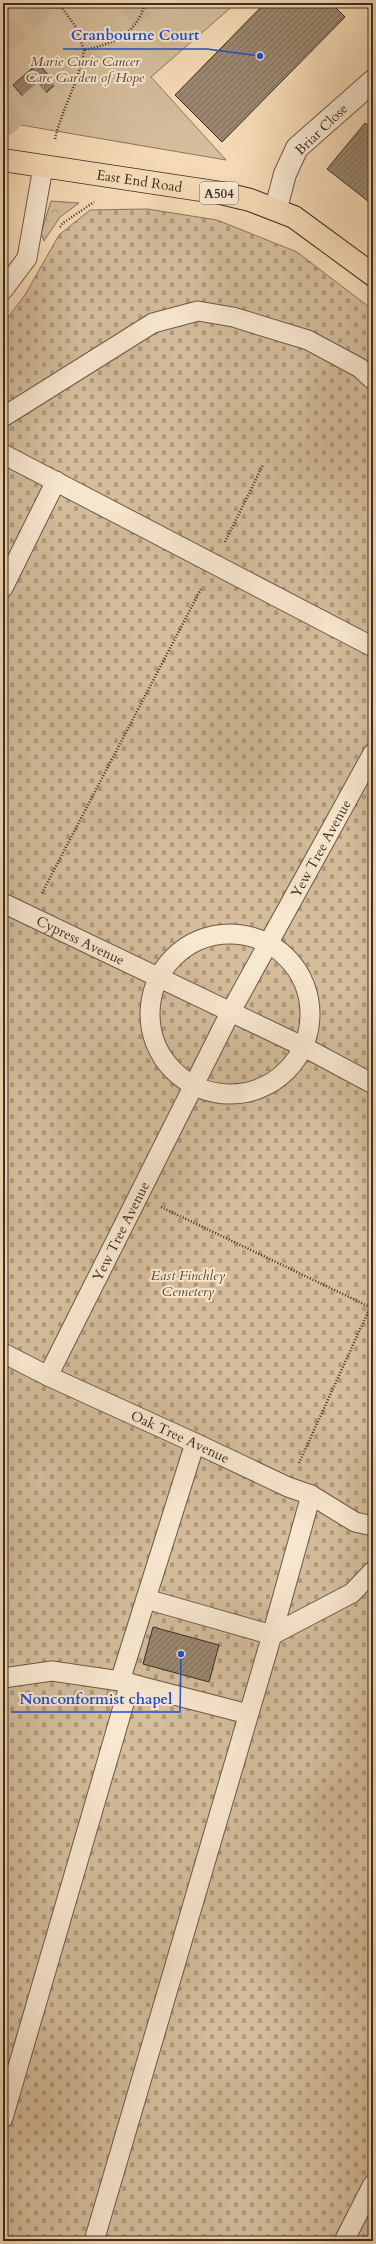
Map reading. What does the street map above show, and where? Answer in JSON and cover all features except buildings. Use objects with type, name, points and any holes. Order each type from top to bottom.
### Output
[{"type":"main road","name":"East End Road","points":[[3,160],[221,193],[276,208],[313,228],[373,276]]},
{"type":"street","name":"Briar Close","points":[[276,208],[285,174],[298,148],[373,81]]},
{"type":"lane","points":[[3,290],[27,258],[43,166]]},
{"type":"lane","points":[[3,417],[153,323],[198,311],[233,317],[308,340],[360,368],[373,380]]},
{"type":"lane","points":[[3,454],[373,646]]},
{"type":"lane","points":[[3,588],[56,481]]},
{"type":"lane","name":"Yew Tree Avenue","points":[[48,1376],[192,1085],[267,942],[373,754]]},
{"type":"lane","name":"Cypress Avenue","points":[[3,903],[157,979],[304,1047]]},
{"type":"lane","points":[[217,934],[242,934],[267,942],[290,961],[301,976],[310,999],[310,1024],[304,1047],[289,1070],[268,1085],[243,1094],[217,1094],[192,1085],[172,1071],[158,1050],[150,1027],[150,1002],[157,979],[172,958],[193,942],[217,934]]},
{"type":"lane","points":[[304,1047],[373,1084]]},
{"type":"lane","name":"Oak Tree Avenue","points":[[3,1353],[48,1376],[196,1443],[288,1487],[311,1495],[364,1524]]},
{"type":"lane","points":[[3,2118],[126,1682],[146,1599],[196,1443]]},
{"type":"lane","points":[[94,2241],[272,1635],[311,1495]]},
{"type":"lane","points":[[146,1599],[272,1635],[352,1593],[373,1571]]},
{"type":"lane","points":[[3,1678],[52,1671],[126,1682],[248,1714]]},
{"type":"lane","points":[[344,2241],[373,2184]]},
{"type":"path","points":[[55,139],[61,115],[82,63],[84,50],[76,27],[62,8],[62,3]]},
{"type":"path","points":[[84,50],[107,45],[124,36],[138,22],[145,3]]},
{"type":"path","points":[[3,6],[62,8]]},
{"type":"path","points":[[30,916],[214,564],[263,465]]},
{"type":"path","points":[[137,1195],[370,1307]]},
{"type":"path","points":[[288,1487],[373,1301]]},
{"type":"green space","name":"Marie Curie Cancer Care Garden of Hope","points":[[10,3],[236,3],[151,77],[226,160],[3,122],[3,10]]},
{"type":"green space","points":[[51,201],[79,203],[60,217],[44,241],[41,233]]},
{"type":"green space","name":"East Finchley Cemetery","points":[[147,209],[217,220],[297,252],[373,310],[373,2241],[3,2241],[3,324],[25,295],[59,235],[90,210]]},
{"type":"tunnel","points":[[3,42],[48,3]]},
{"type":"tunnel","points":[[3,127],[146,3]]},
{"type":"place","name":"Cranbourne Court","points":[[260,56]]},
{"type":"place","name":"Nonconformist chapel","points":[[181,1654]]}]
